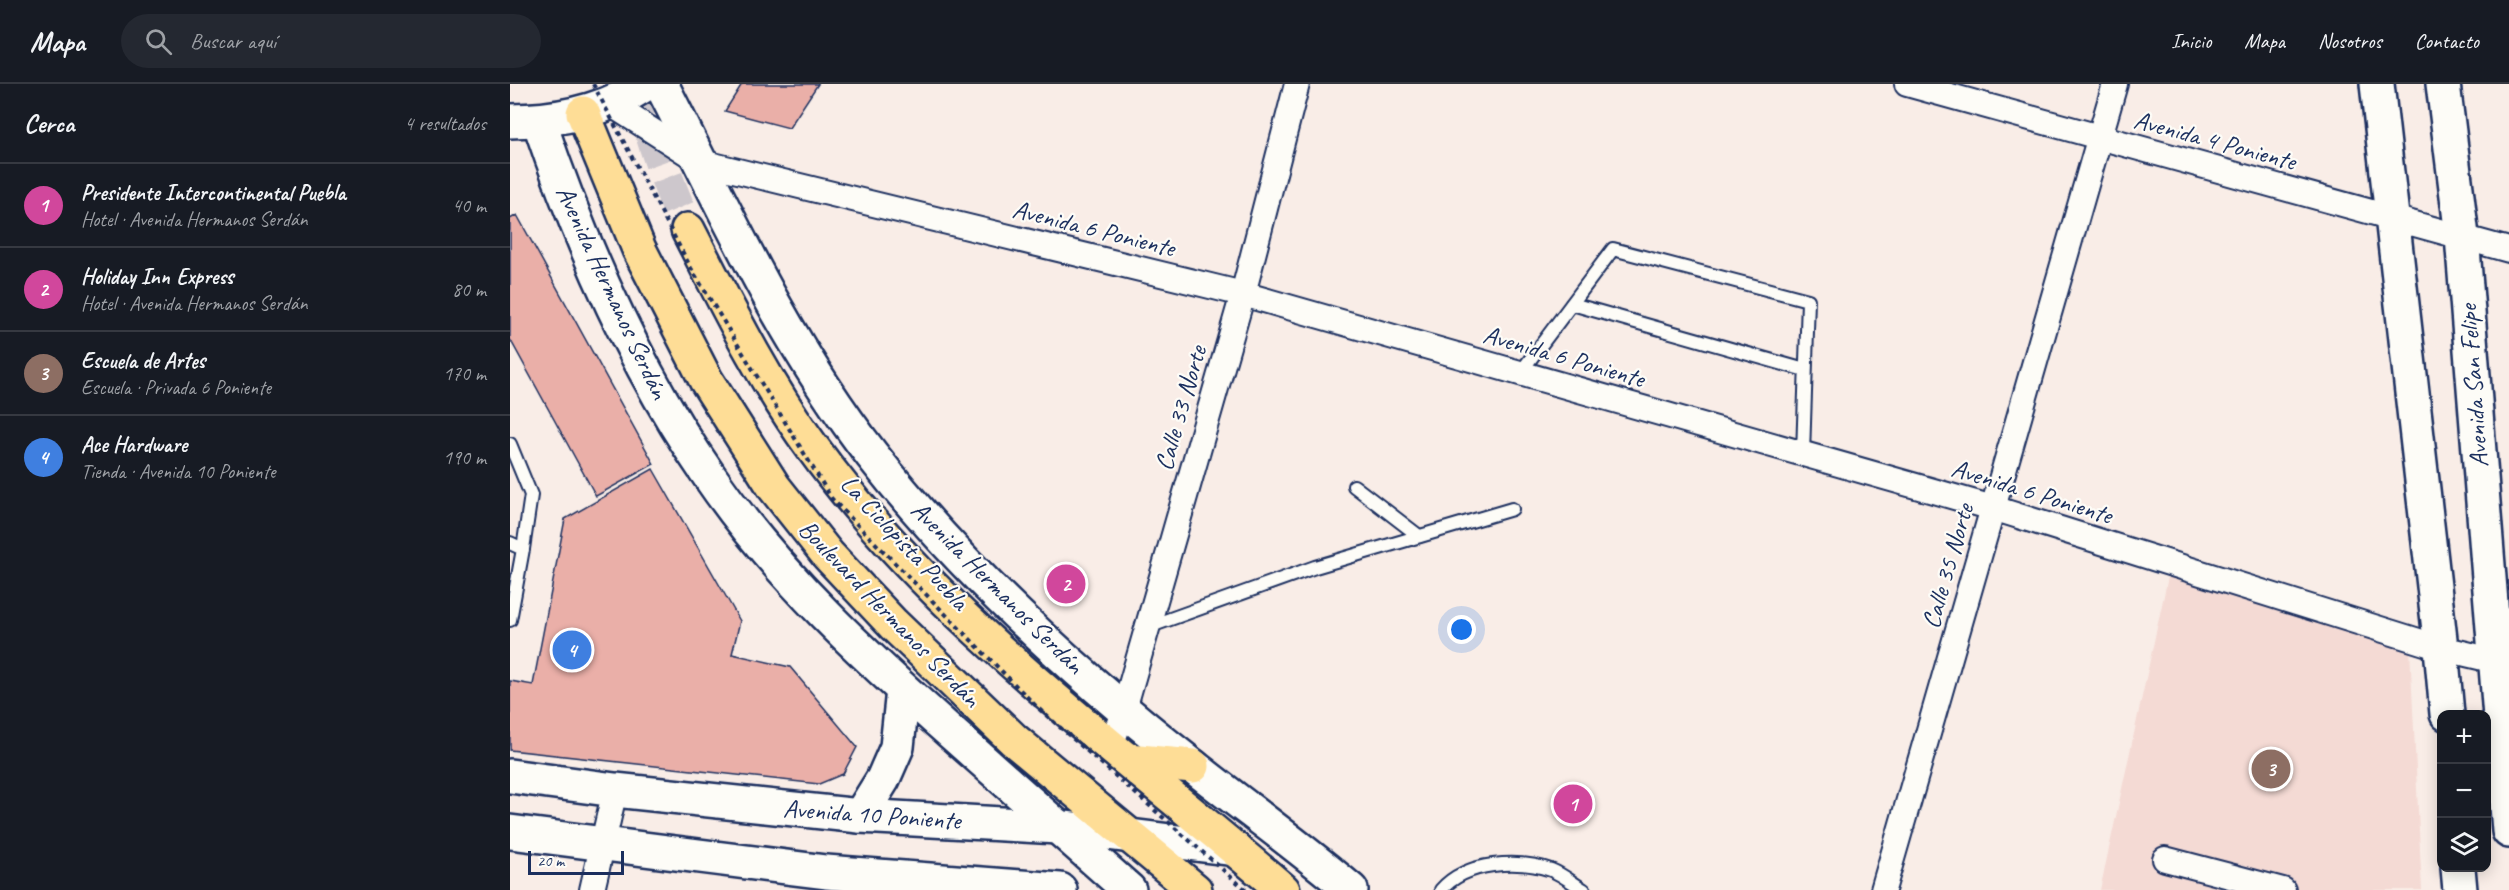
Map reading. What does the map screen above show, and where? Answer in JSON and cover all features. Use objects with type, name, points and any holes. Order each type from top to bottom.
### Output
[{"type":"main road","points":[[524,121],[646,84]]},
{"type":"main road","name":"Avenida Hermanos Serdán","points":[[661,84],[798,348],[871,454],[950,547],[1044,637],[1124,709],[1351,890]]},
{"type":"main road","points":[[2377,84],[2441,648],[2446,710]]},
{"type":"main road","name":"Avenida San Felipe","points":[[2443,84],[2462,237],[2502,663],[2509,831]]},
{"type":"main road","name":"Boulevard Hermanos Serdán","points":[[595,100],[644,260],[706,380],[774,487],[828,555],[893,624],[1014,740],[1195,890]]},
{"type":"main road","name":"Avenida Hermanos Serdán","points":[[524,121],[561,187],[592,262],[649,378],[710,477],[774,558],[835,625],[903,690],[1129,890]]},
{"type":"main road","name":"Boulevard Hermanos Serdán","points":[[688,230],[744,339],[811,446],[866,516],[931,586],[1063,707],[1283,890]]},
{"type":"main road","points":[[860,816],[883,779],[897,747],[903,690]]},
{"type":"main road","points":[[1120,753],[1193,766]]},
{"type":"main road","name":"Avenida 10 Poniente","points":[[510,776],[615,790],[860,816],[1058,827],[1235,849]]},
{"type":"main road","points":[[510,832],[603,844],[836,881],[1060,890]]},
{"type":"main road","points":[[2458,872],[2460,890]]},
{"type":"street","name":"Calle 33 Norte","points":[[1120,753],[1124,709],[1243,294],[1297,84]]},
{"type":"street","name":"Avenida 4 Poniente","points":[[1907,84],[2509,250]]},
{"type":"street","name":"Calle 35 Norte","points":[[1883,890],[2115,84]]},
{"type":"street","name":"Avenida 6 Poniente","points":[[595,100],[701,162],[1243,294],[1993,508],[2441,648],[2502,663]]},
{"type":"street","points":[[592,890],[615,790]]},
{"type":"street","points":[[2165,859],[2283,890]]},
{"type":"lane","points":[[1520,373],[1612,249],[1808,300],[1803,454]]},
{"type":"lane","points":[[1572,304],[1805,370]]},
{"type":"lane","points":[[510,444],[531,495],[510,620]]},
{"type":"lane","points":[[1354,486],[1419,536]]},
{"type":"lane","points":[[1148,627],[1315,567],[1512,509]]},
{"type":"lane","points":[[510,543],[523,549]]},
{"type":"lane","points":[[1441,890],[1446,884],[1473,869],[1514,863],[1552,871],[1584,890]]},
{"type":"path","name":"La Ciclopista Puebla","points":[[595,100],[691,268],[832,499],[1039,709],[1246,890]]},
{"type":"shaded area","points":[[2168,577],[2410,649],[2422,890],[2100,890]]},
{"type":"building","points":[[742,84],[818,84],[789,128],[725,111]]},
{"type":"building","points":[[517,215],[654,464],[596,496],[510,339],[510,219]]},
{"type":"building","points":[[653,469],[740,621],[732,654],[790,667],[857,747],[843,774],[819,784],[510,750],[510,681],[533,685],[565,519]]},
{"type":"tunnel","points":[[638,84],[660,158],[688,230]]},
{"type":"place","name":"Holiday Inn Express","points":[[1066,584]]},
{"type":"place","name":"Ace Hardware","points":[[572,650]]},
{"type":"place","name":"Escuela de Artes","points":[[2271,769]]},
{"type":"place","name":"Presidente Intercontinental Puebla","points":[[1573,804]]}]
